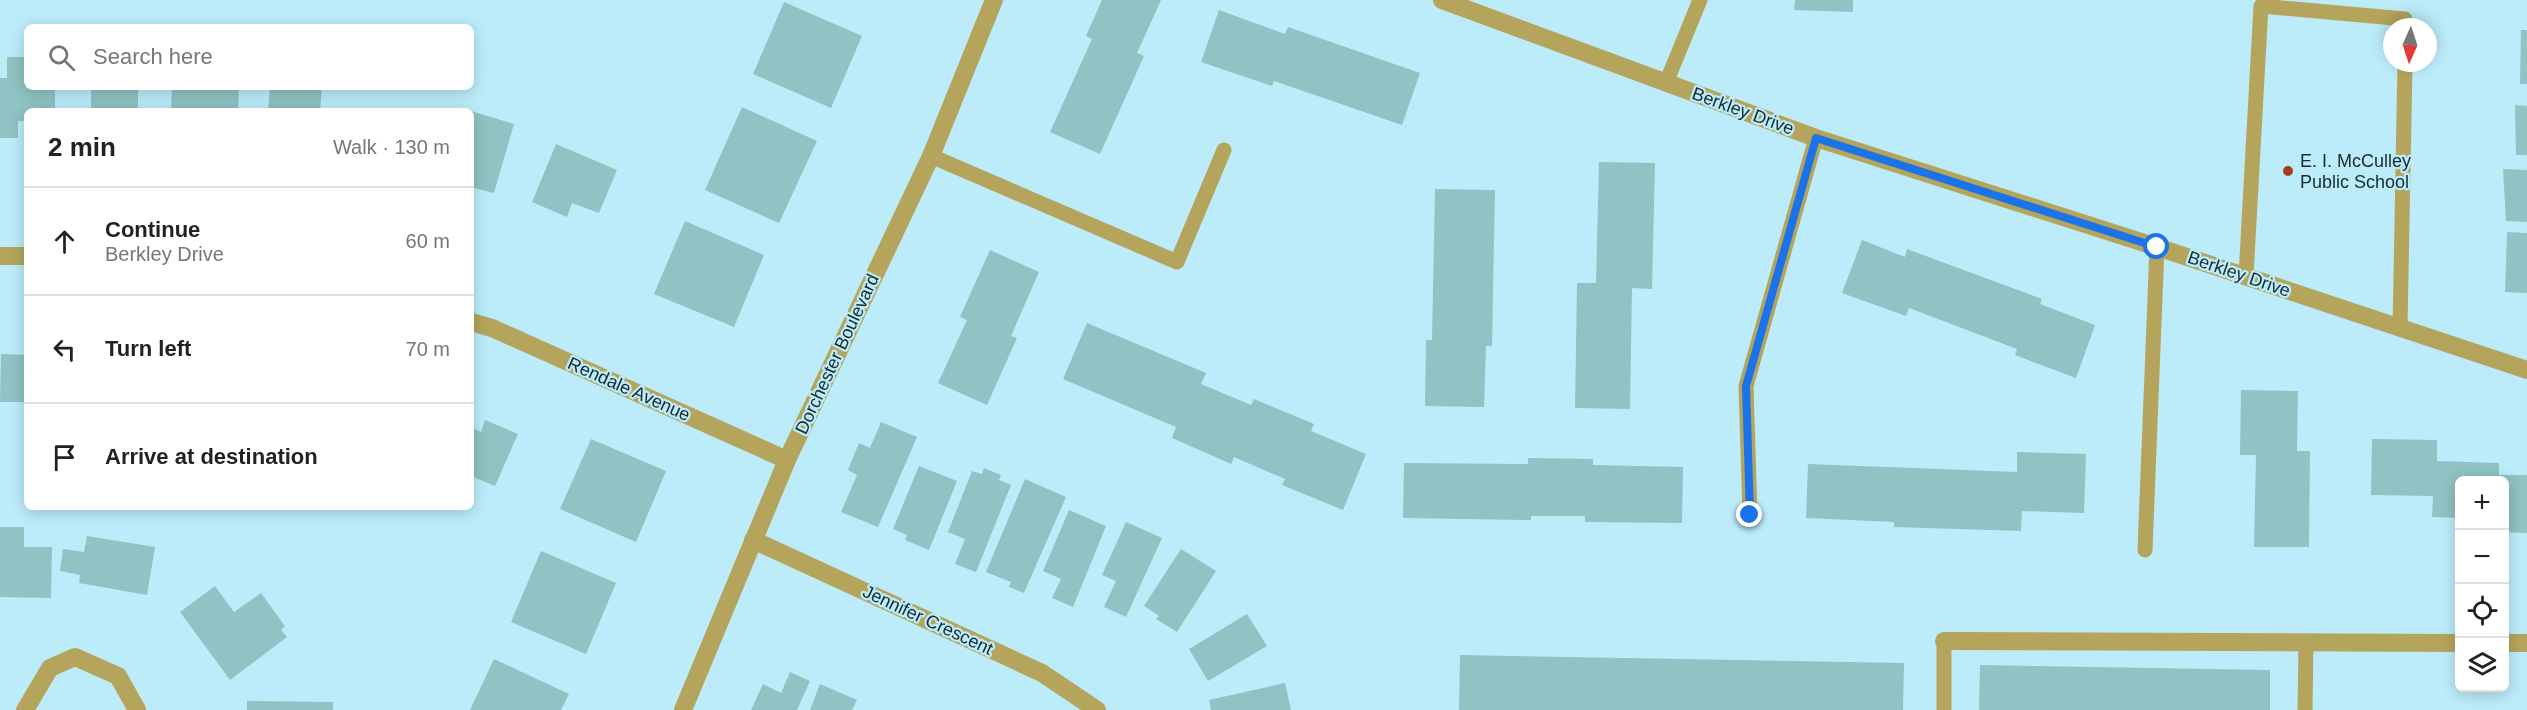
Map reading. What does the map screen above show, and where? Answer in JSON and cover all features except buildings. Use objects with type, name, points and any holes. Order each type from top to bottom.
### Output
[{"type":"street","name":"Dorchester Boulevard","points":[[683,710],[787,460],[931,156],[994,0]]},
{"type":"street","name":"Berkley Drive","points":[[1442,0],[1816,138],[2246,276],[2527,370]]},
{"type":"street","points":[[0,256],[24,256]]},
{"type":"street","name":"Rendale Avenue","points":[[474,323],[492,328],[787,460]]},
{"type":"street","name":"Jennifer Crescent","points":[[753,540],[1042,673],[1097,710]]},
{"type":"street","points":[[1944,641],[2455,643]]},
{"type":"street","points":[[2509,643],[2527,643]]},
{"type":"street","points":[[25,710],[50,668],[75,657],[118,676],[137,710]]},
{"type":"lane","points":[[1666,83],[1700,0]]},
{"type":"lane","points":[[2246,276],[2261,6],[2394,18]]},
{"type":"lane","points":[[2400,329],[2405,72]]},
{"type":"lane","points":[[1750,515],[1746,386],[1816,138]]},
{"type":"lane","points":[[931,156],[1177,262],[1224,150]]},
{"type":"lane","points":[[2145,549],[2157,247]]},
{"type":"lane","points":[[1944,641],[1944,710]]},
{"type":"lane","points":[[2305,710],[2306,644]]},
{"type":"place","name":"E. I. McCulley Public School","points":[[2288,171]]},
{"type":"route","points":[[1750,515],[1746,386],[1816,138],[2157,247]]}]
